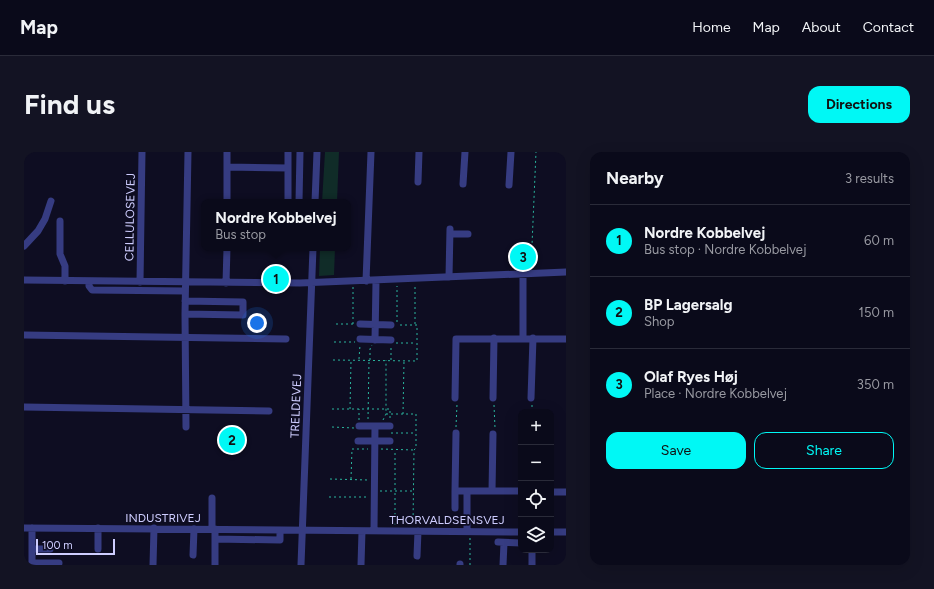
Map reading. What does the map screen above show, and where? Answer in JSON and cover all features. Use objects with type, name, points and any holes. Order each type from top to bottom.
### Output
[{"type":"street","name":"CELLULOSEVEJ","points":[[140,282],[142,152]]},
{"type":"street","points":[[186,427],[185,301],[188,152]]},
{"type":"street","points":[[227,152],[227,199]]},
{"type":"street","points":[[288,152],[288,199]]},
{"type":"street","points":[[299,199],[300,152]]},
{"type":"street","points":[[315,199],[317,152]]},
{"type":"street","points":[[366,281],[371,152]]},
{"type":"street","points":[[418,182],[420,152]]},
{"type":"street","points":[[463,184],[465,152]]},
{"type":"street","points":[[509,185],[511,152]]},
{"type":"street","points":[[227,168],[288,168]]},
{"type":"street","points":[[24,246],[38,231],[45,219],[51,201]]},
{"type":"street","points":[[60,221],[60,254],[65,266],[65,281]]},
{"type":"street","points":[[449,277],[450,231],[468,234]]},
{"type":"street","points":[[226,283],[227,251]]},
{"type":"street","name":"TRELDEVEJ","points":[[301,565],[313,251]]},
{"type":"street","points":[[24,280],[312,283],[566,272]]},
{"type":"street","points":[[523,274],[523,338]]},
{"type":"street","points":[[88,281],[92,290],[186,290]]},
{"type":"street","points":[[376,281],[376,340]]},
{"type":"street","points":[[185,301],[243,302],[243,315],[185,314]]},
{"type":"street","points":[[360,324],[391,325]]},
{"type":"street","points":[[24,335],[286,339]]},
{"type":"street","points":[[455,398],[456,338],[566,339]]},
{"type":"street","points":[[493,398],[494,338]]},
{"type":"street","points":[[531,398],[533,338]]},
{"type":"street","points":[[360,341],[391,341]]},
{"type":"street","points":[[24,407],[269,411]]},
{"type":"street","points":[[359,427],[381,427]]},
{"type":"street","name":"THORVALDSENSVEJ","points":[[374,531],[375,441],[381,427]]},
{"type":"street","points":[[492,491],[493,434]]},
{"type":"street","points":[[455,508],[457,437]]},
{"type":"street","points":[[358,441],[390,441]]},
{"type":"street","points":[[455,491],[518,491]]},
{"type":"street","points":[[467,491],[469,531]]},
{"type":"street","points":[[554,492],[566,492]]},
{"type":"street","points":[[212,498],[215,565]]},
{"type":"street","name":"INDUSTRIVEJ","points":[[24,528],[302,530]]},
{"type":"street","points":[[32,528],[32,564],[59,563]]},
{"type":"street","points":[[98,528],[98,548]]},
{"type":"street","points":[[153,565],[154,528]]},
{"type":"street","points":[[193,555],[194,529]]},
{"type":"street","points":[[215,539],[280,540],[280,530]]},
{"type":"street","name":"THORVALDSENSVEJ","points":[[302,530],[518,532]]},
{"type":"street","points":[[361,565],[362,530]]},
{"type":"street","points":[[415,531],[417,556]]},
{"type":"street","points":[[554,532],[566,532]]},
{"type":"street","points":[[503,565],[501,543],[518,543]]},
{"type":"street","points":[[24,555],[50,549]]},
{"type":"street","points":[[532,553],[532,565]]},
{"type":"path","points":[[527,251],[532,245],[536,152]]},
{"type":"path","points":[[523,265],[517,260],[517,253],[524,250],[527,251]]},
{"type":"path","points":[[523,265],[529,260],[529,253],[527,251]]},
{"type":"path","points":[[523,265],[523,274]]},
{"type":"path","points":[[333,360],[417,361],[415,279]]},
{"type":"path","points":[[398,280],[397,325],[415,325]]},
{"type":"path","points":[[336,324],[353,324],[353,282]]},
{"type":"path","points":[[376,340],[371,348],[368,409],[381,427],[416,433]]},
{"type":"path","points":[[334,342],[360,341]]},
{"type":"path","points":[[391,341],[417,343]]},
{"type":"path","points":[[350,409],[351,360]]},
{"type":"path","points":[[381,427],[382,420],[386,414],[386,360]]},
{"type":"path","points":[[403,414],[404,360]]},
{"type":"path","points":[[455,398],[457,399],[457,437]]},
{"type":"path","points":[[493,398],[495,431],[493,434]]},
{"type":"path","points":[[531,398],[532,409]]},
{"type":"path","points":[[332,409],[390,409]]},
{"type":"path","points":[[386,414],[416,414],[416,448],[414,450],[413,491],[415,531]]},
{"type":"path","points":[[332,427],[359,427]]},
{"type":"path","points":[[351,479],[352,448],[414,450]]},
{"type":"path","points":[[395,449],[395,531]]},
{"type":"path","points":[[330,479],[374,480]]},
{"type":"path","points":[[329,497],[395,491],[413,491]]},
{"type":"path","points":[[469,531],[470,565]]},
{"type":"green space","points":[[325,152],[339,152],[337,199],[322,199]]},
{"type":"green space","points":[[320,251],[335,251],[334,275],[319,276]]},
{"type":"place","name":"Olaf Ryes Høj","points":[[523,257]]},
{"type":"place","name":"Nordre Kobbelvej","points":[[276,279]]},
{"type":"place","name":"BP Lagersalg","points":[[232,440]]}]
